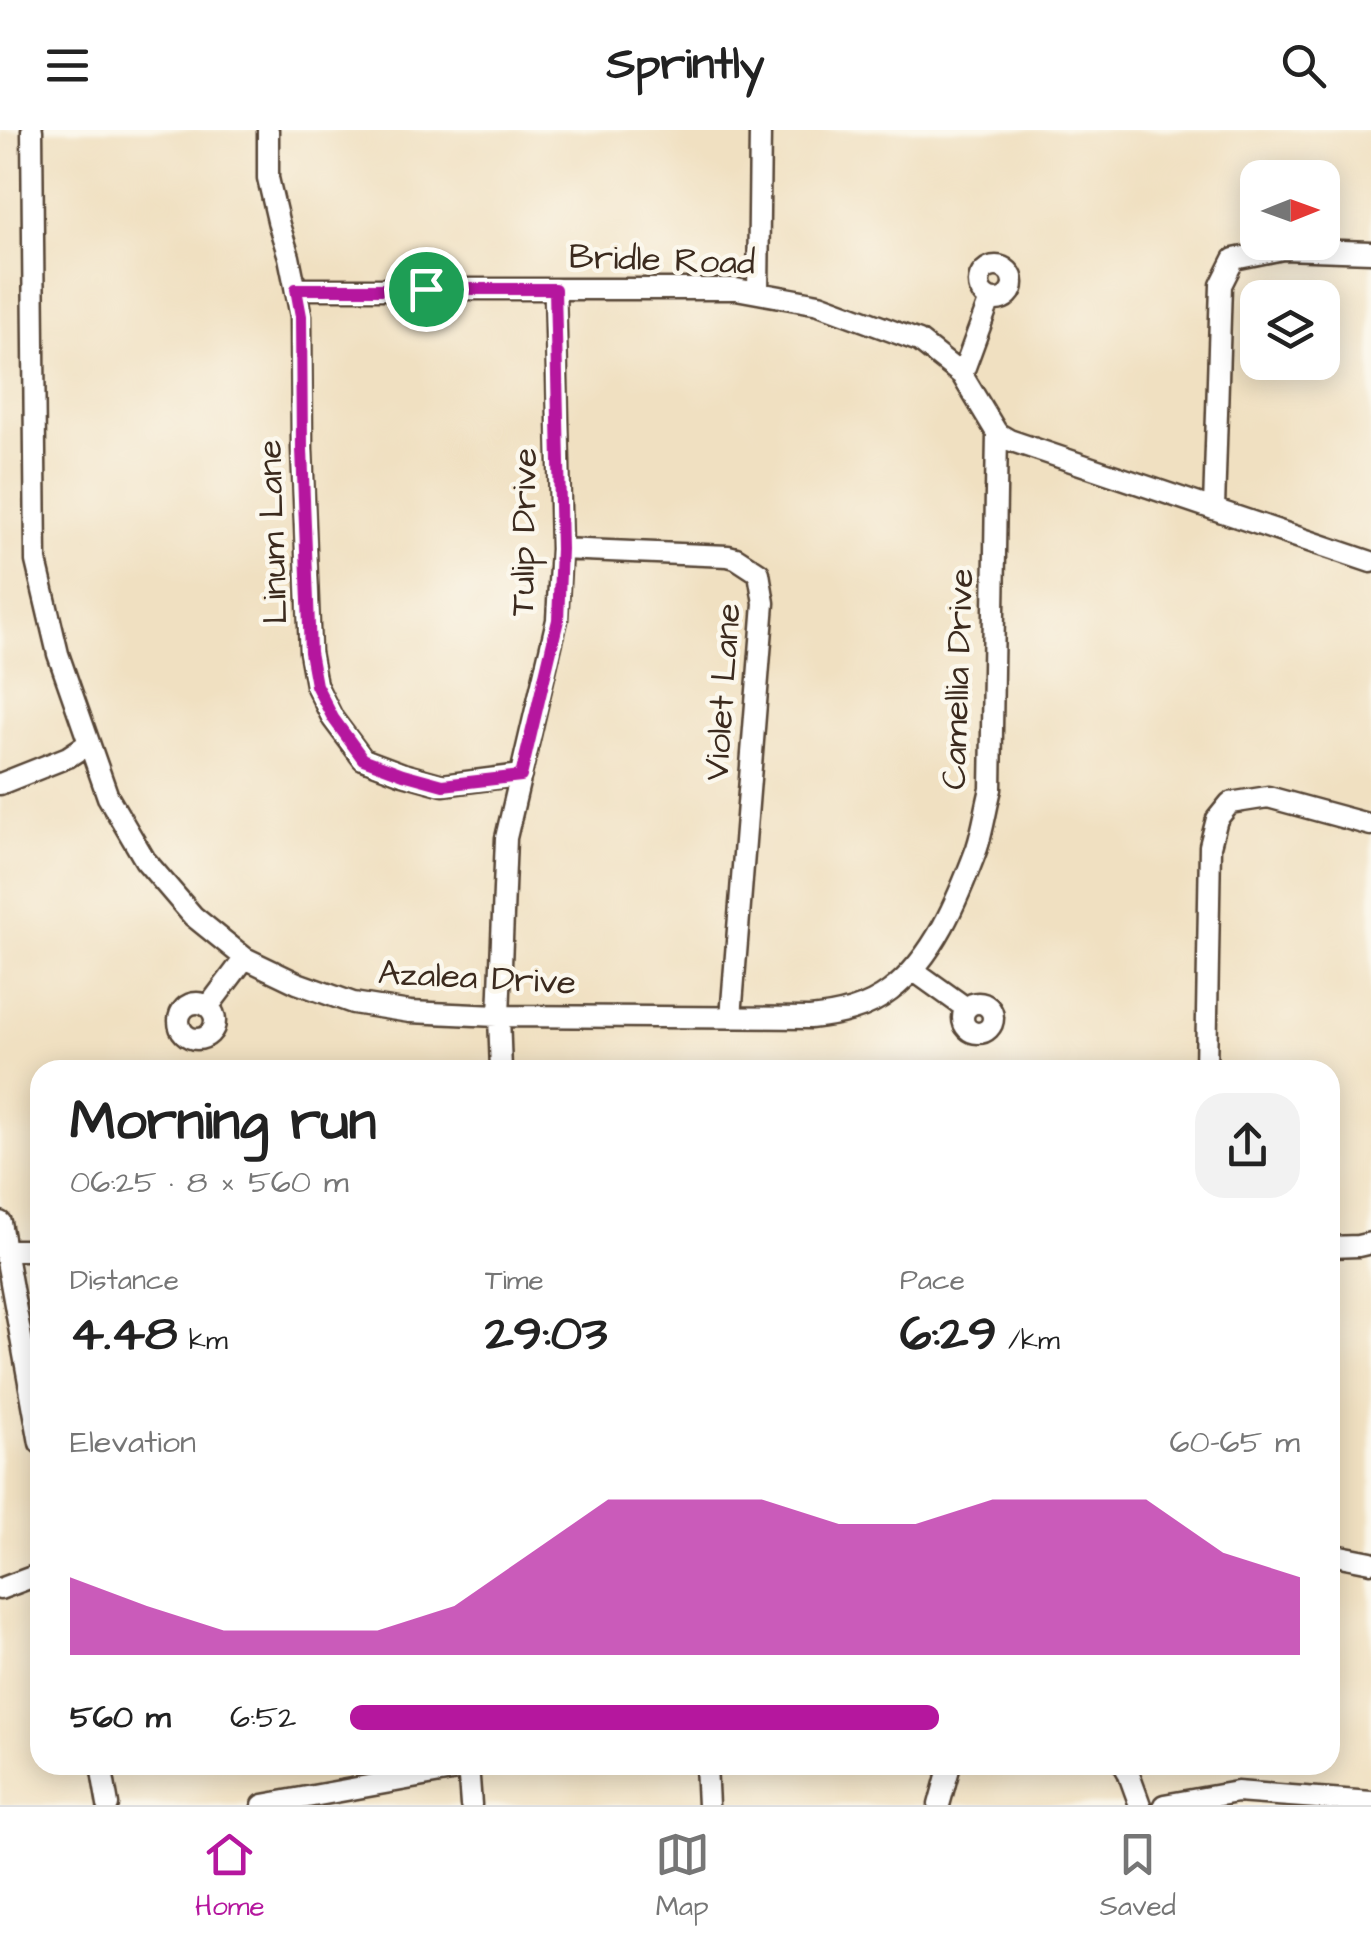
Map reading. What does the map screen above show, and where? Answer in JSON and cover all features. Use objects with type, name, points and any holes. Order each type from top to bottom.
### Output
[{"type":"street","name":"Azalea Drive","points":[[32,130],[36,561],[58,654],[108,797],[145,860],[192,916],[245,958],[297,983],[353,1003],[410,1012],[810,1018],[839,1015],[888,993],[913,970]]},
{"type":"street","name":"Linum Lane","points":[[268,130],[268,178],[301,316],[310,652],[316,685],[333,718],[363,759],[443,785],[521,776]]},
{"type":"street","points":[[758,293],[760,130]]},
{"type":"street","points":[[1214,508],[1221,284],[1234,259],[1283,249],[1371,252]]},
{"type":"street","name":"Bridle Road","points":[[296,289],[736,289],[819,304],[919,341],[962,375],[996,433]]},
{"type":"street","name":"Tulip Drive","points":[[501,1060],[506,838],[558,620],[561,549],[555,289]]},
{"type":"street","points":[[962,375],[990,299]]},
{"type":"street","points":[[996,433],[1371,562]]},
{"type":"street","name":"Camellia Drive","points":[[913,970],[941,931],[978,846],[990,788],[996,433]]},
{"type":"street","name":"Violet Lane","points":[[561,549],[728,556],[760,573],[764,603],[731,1017]]},
{"type":"street","points":[[0,784],[68,757],[88,743]]},
{"type":"street","points":[[1206,1060],[1210,846],[1217,819],[1230,803],[1268,796],[1371,826]]},
{"type":"street","points":[[208,1007],[245,958]]},
{"type":"street","points":[[913,970],[966,1008]]},
{"type":"street","points":[[0,1222],[30,1388]]},
{"type":"street","points":[[1340,1247],[1371,1243]]},
{"type":"street","points":[[5,1250],[30,1250]]},
{"type":"street","points":[[1340,1556],[1371,1562]]},
{"type":"street","points":[[0,1589],[30,1578]]},
{"type":"street","points":[[102,1775],[108,1805]]},
{"type":"street","points":[[263,1805],[425,1775]]},
{"type":"street","points":[[468,1775],[470,1805]]},
{"type":"street","points":[[706,1775],[708,1805]]},
{"type":"street","points":[[939,1805],[947,1775]]},
{"type":"street","points":[[1129,1775],[1140,1805]]},
{"type":"street","points":[[1164,1805],[1237,1792],[1371,1802]]},
{"type":"route","points":[[296,289],[426,289],[555,289],[561,549],[558,620],[521,776],[443,785],[363,759],[333,718],[316,685],[310,652],[301,316],[296,289]]}]
